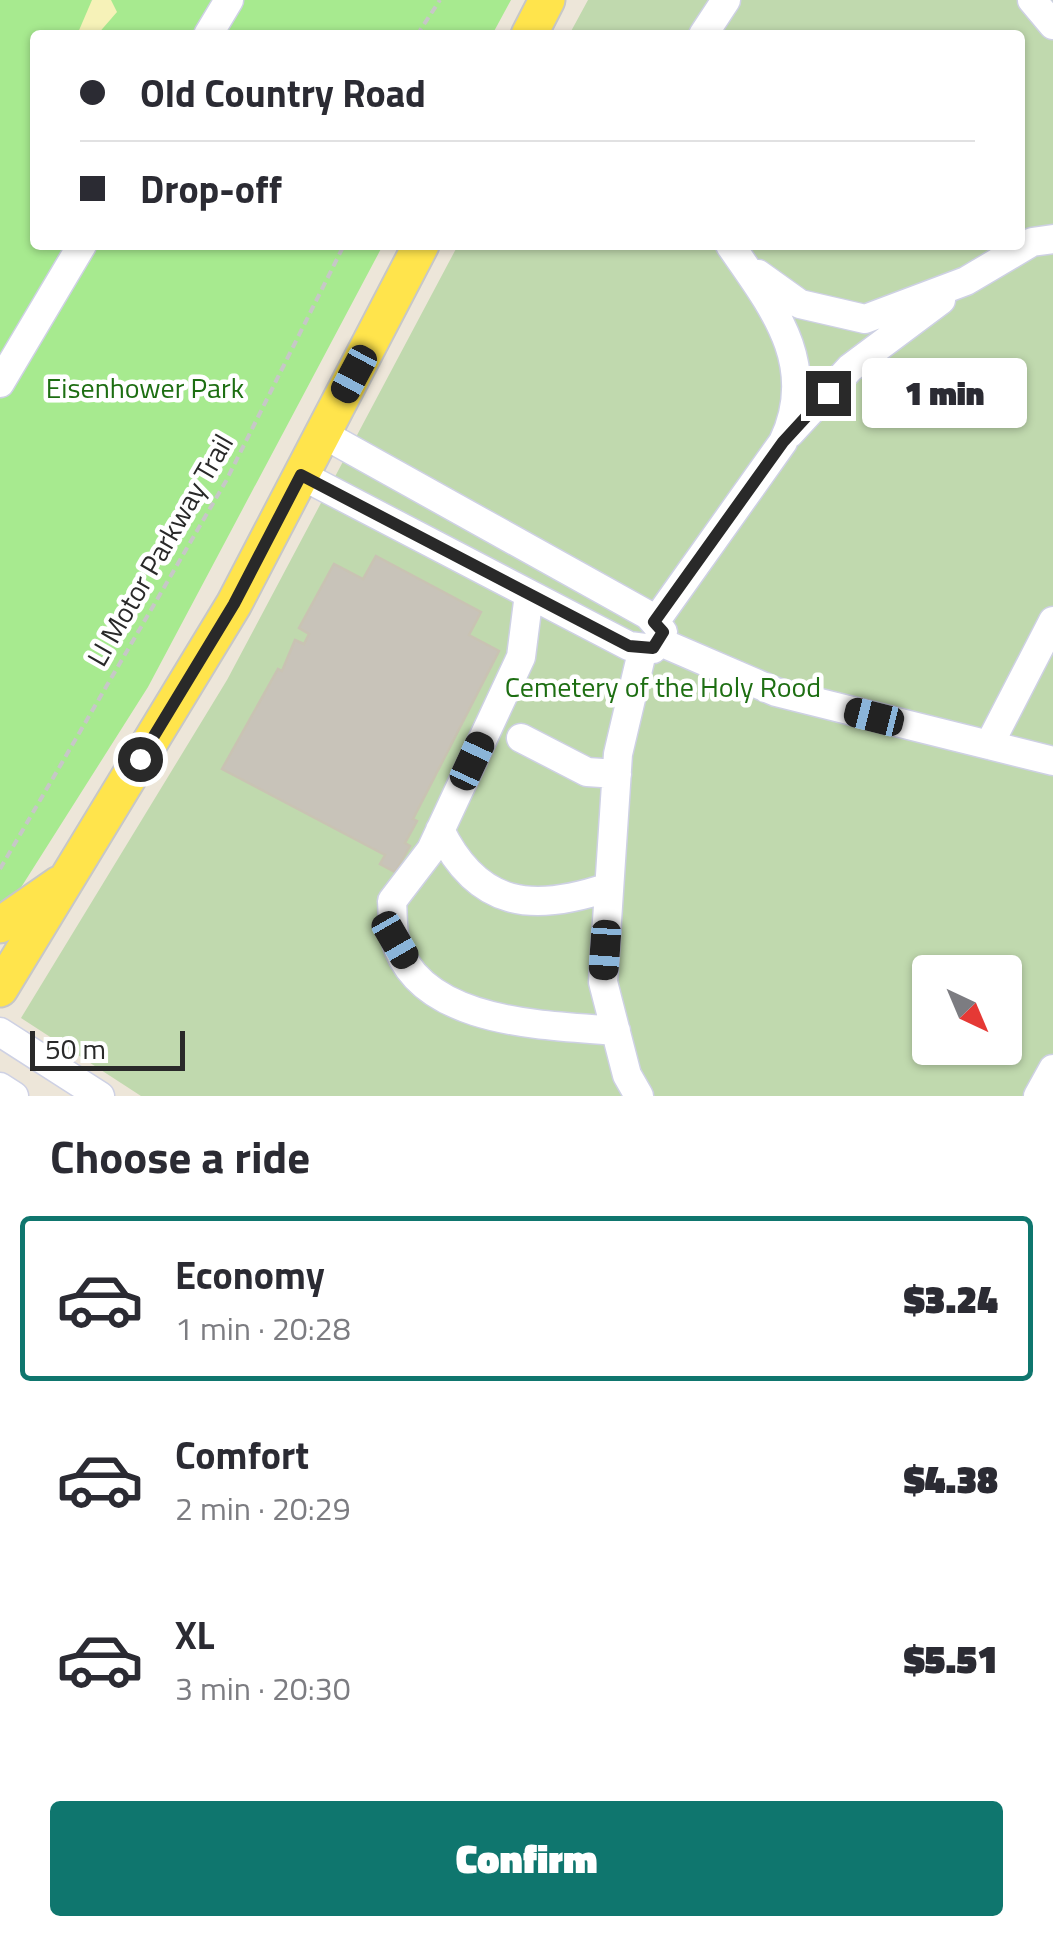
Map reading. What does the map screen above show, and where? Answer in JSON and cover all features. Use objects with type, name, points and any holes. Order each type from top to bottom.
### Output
[{"type":"main road","points":[[532,30],[547,0]]},
{"type":"main road","points":[[0,990],[234,604],[418,250]]},
{"type":"main road","points":[[0,925],[68,877]]},
{"type":"street","points":[[211,30],[229,0]]},
{"type":"street","points":[[706,30],[726,0]]},
{"type":"street","points":[[1032,0],[1053,25]]},
{"type":"street","points":[[1025,246],[1053,239]]},
{"type":"street","points":[[0,383],[79,250]]},
{"type":"street","points":[[783,442],[850,368],[966,281],[1018,250]]},
{"type":"street","points":[[736,254],[800,304],[866,319],[966,281]]},
{"type":"street","points":[[639,1096],[627,1074],[603,982],[617,774],[652,637],[783,442],[795,417],[795,376],[788,333],[736,254]]},
{"type":"street","points":[[323,434],[509,537],[652,637],[776,692],[1053,761]]},
{"type":"street","points":[[301,475],[629,646],[652,637]]},
{"type":"street","points":[[509,537],[520,590],[522,658],[431,850],[392,900],[395,940],[415,976],[464,1008],[509,1022],[616,1031]]},
{"type":"street","points":[[989,746],[1053,621]]},
{"type":"street","points":[[521,738],[588,772],[617,774]]},
{"type":"street","points":[[440,830],[456,863],[485,887],[527,902],[566,902],[610,887]]},
{"type":"street","points":[[0,1032],[62,1086],[100,1096]]},
{"type":"street","points":[[1038,1096],[1053,1070]]},
{"type":"street","points":[[0,1087],[14,1096]]},
{"type":"path","points":[[420,30],[440,0]]},
{"type":"path","name":"LI Motor Parkway Trail","points":[[0,869],[226,482],[342,250]]},
{"type":"green space","name":"Eisenhower Park","points":[[0,0],[511,0],[495,30],[30,30],[30,250],[380,250],[148,687],[8,908],[0,912]]},
{"type":"green space","name":"Cemetery of the Holy Rood","points":[[588,0],[1053,0],[1053,1096],[141,1096],[21,1018],[227,680],[455,250],[1025,250],[1025,30],[572,30]]},
{"type":"sand","points":[[92,0],[111,0],[117,12],[101,30],[79,30]]},
{"type":"building","points":[[376,556],[481,612],[469,635],[499,651],[413,819],[417,821],[405,843],[410,846],[395,872],[380,864],[385,855],[222,769],[278,669],[282,671],[295,640],[304,644],[309,634],[299,628],[334,564],[363,579]]},
{"type":"route","points":[[140,759],[234,604],[301,475],[629,646],[653,648],[663,632],[654,622],[783,442],[828,393]]}]
